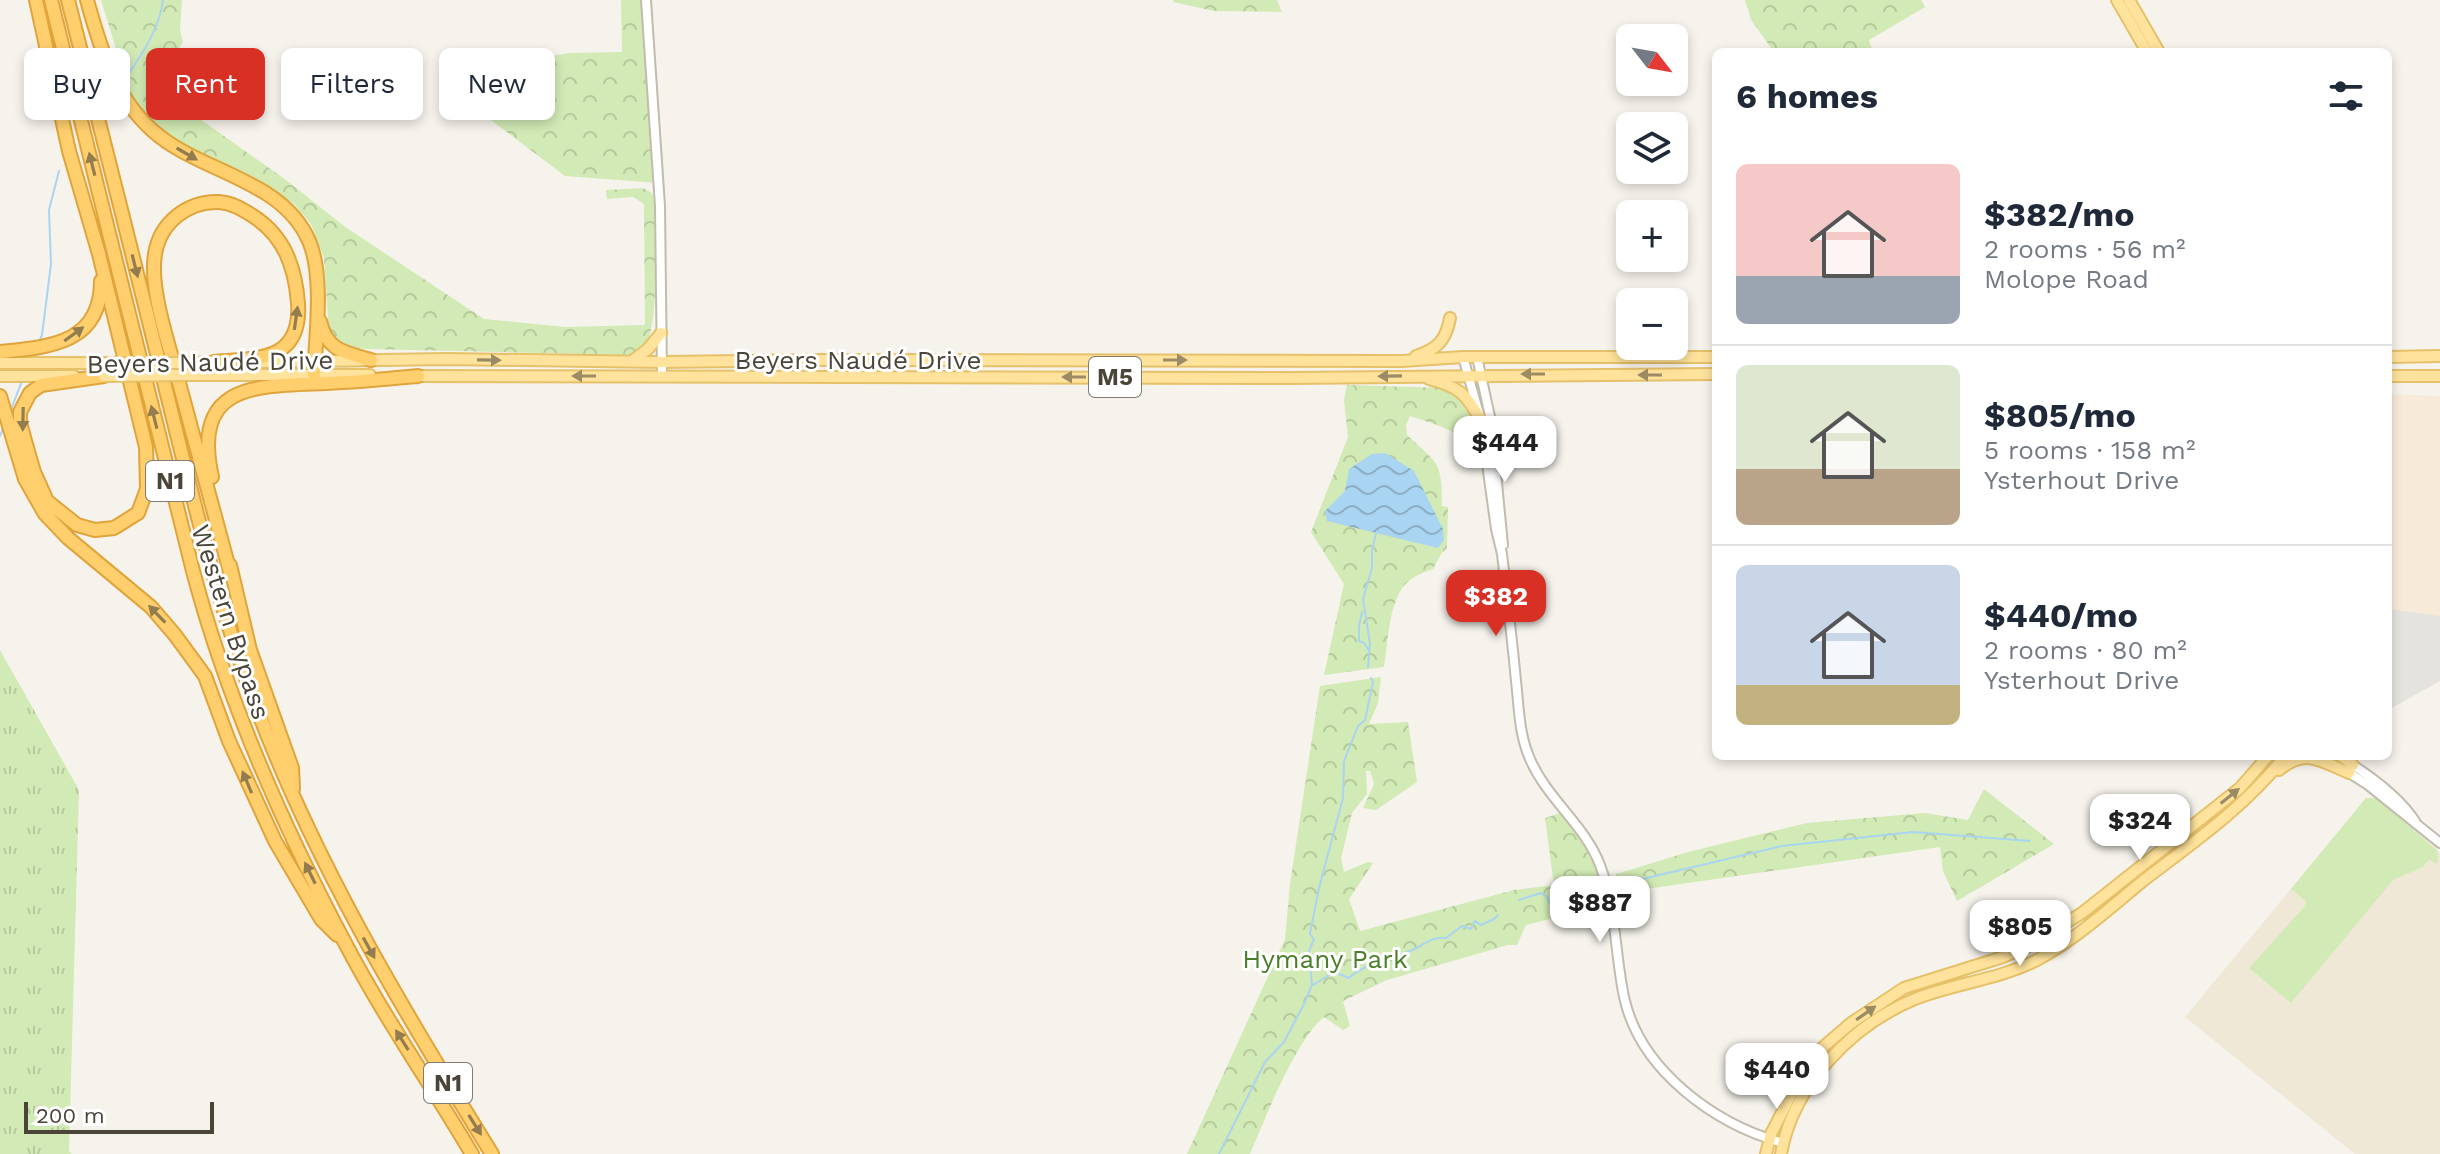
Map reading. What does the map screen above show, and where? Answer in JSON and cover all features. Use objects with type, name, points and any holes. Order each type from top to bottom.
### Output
[{"type":"highway","points":[[36,0],[69,151],[99,254],[146,447],[147,489],[138,513],[114,528],[95,530],[77,525],[47,501],[34,472],[20,412],[30,393],[41,385],[104,376]]},
{"type":"highway","name":"Western Bypass","points":[[51,0],[204,612],[245,728],[345,943],[472,1154]]},
{"type":"highway","name":"Western Bypass","points":[[68,0],[210,568],[270,744],[330,877],[404,1011],[492,1154]]},
{"type":"highway","points":[[87,0],[112,74],[142,120],[183,152],[261,190],[295,217],[303,228],[315,256],[315,368]]},
{"type":"highway","points":[[214,362],[265,356],[281,350],[297,327],[299,311],[294,270],[276,235],[240,208],[219,202],[191,207],[172,219],[156,248],[154,273],[170,350],[250,650],[292,768],[292,793]]},
{"type":"highway","points":[[0,352],[49,347],[82,330],[99,300],[102,285],[99,254]]},
{"type":"highway","points":[[317,298],[322,329],[329,342],[344,352],[371,360]]},
{"type":"highway","points":[[230,572],[207,444],[213,420],[227,401],[241,392],[265,386],[418,376]]},
{"type":"highway","points":[[0,396],[21,466],[38,504],[68,538],[151,607],[192,656],[205,676],[229,741],[275,841],[321,919],[345,943]]},
{"type":"main road","points":[[2117,0],[2145,48]]},
{"type":"main road","points":[[2129,0],[2157,48]]},
{"type":"main road","points":[[1402,361],[1438,347],[1446,336],[1450,318]]},
{"type":"main road","points":[[632,361],[648,349],[661,333]]},
{"type":"main road","points":[[2392,357],[2440,356]]},
{"type":"main road","name":"Beyers Naudé Drive","points":[[0,376],[186,375],[315,368],[371,360],[1402,361],[1463,357],[1712,357]]},
{"type":"main road","name":"Beyers Naudé Drive","points":[[0,363],[214,362],[418,376],[1274,378],[1712,374]]},
{"type":"main road","points":[[1419,376],[1460,390],[1468,397],[1481,421]]},
{"type":"main road","points":[[2392,376],[2440,376]]},
{"type":"main road","points":[[1766,1154],[1779,1117],[1809,1066],[1822,1048],[1851,1023],[1904,988],[2003,957],[2028,946],[2082,913],[2240,788],[2264,760]]},
{"type":"main road","points":[[2265,781],[2282,760]]},
{"type":"main road","points":[[1782,1148],[1805,1094],[1842,1046],[1872,1023],[1917,999],[2019,968],[2060,946],[2289,762],[2296,760]]},
{"type":"main road","points":[[2319,760],[2351,769]]},
{"type":"main road","points":[[2343,760],[2351,769]]},
{"type":"street","points":[[646,0],[660,206],[662,376]]},
{"type":"street","points":[[1463,357],[1481,421],[1502,554],[1523,741],[1535,771],[1586,838],[1601,867],[1612,910],[1624,996],[1635,1030],[1653,1058],[1684,1090],[1738,1127],[1769,1139],[1782,1148]]},
{"type":"street","points":[[1477,357],[1491,421],[1503,533],[1502,554]]},
{"type":"street","points":[[2331,760],[2373,779],[2440,843]]},
{"type":"shaded area","points":[[2392,394],[2440,396],[2440,681],[2392,708]]},
{"type":"shaded area","points":[[2392,610],[2440,616],[2440,681],[2392,708]]},
{"type":"shaded area","points":[[2366,798],[2376,798],[2440,853],[2440,1154],[2355,1154],[2185,1017]]},
{"type":"green space","points":[[101,0],[182,0],[180,30],[183,42],[179,48],[146,48],[146,115],[130,91],[130,48],[116,48]]},
{"type":"green space","points":[[621,0],[646,0],[658,183],[565,176],[491,120],[555,120],[555,55],[622,52]]},
{"type":"green space","points":[[1173,0],[1277,0],[1282,12],[1214,11]]},
{"type":"green space","points":[[1745,0],[1921,0],[1925,7],[1869,40],[1872,48],[1771,48],[1751,20]]},
{"type":"green space","points":[[152,120],[201,120],[344,226],[484,319],[565,327],[645,325],[644,204],[633,197],[607,199],[606,190],[643,188],[652,193],[655,204],[655,302],[649,337],[644,347],[627,355],[343,346],[329,332],[324,258],[311,224],[293,203],[183,146]]},
{"type":"green space","points":[[1347,385],[1445,388],[1461,399],[1471,418],[1476,451],[1454,433],[1410,416],[1406,425],[1407,435],[1432,459],[1439,472],[1442,506],[1448,507],[1447,548],[1433,569],[1411,580],[1401,590],[1391,618],[1384,667],[1324,675],[1344,584],[1311,532],[1348,437],[1344,400]]},
{"type":"green space","points":[[0,650],[79,790],[69,1151],[72,1154],[0,1154]]},
{"type":"green space","name":"Hymany Park","points":[[1381,677],[1378,703],[1369,724],[1408,722],[1417,782],[1376,810],[1363,808],[1374,784],[1370,771],[1366,771],[1367,794],[1352,813],[1341,858],[1344,872],[1368,862],[1373,863],[1349,899],[1360,931],[1514,890],[1554,885],[1545,818],[1560,813],[1578,836],[1597,870],[1607,911],[1562,924],[1558,917],[1526,925],[1517,945],[1387,980],[1343,1001],[1350,1026],[1343,1030],[1324,1017],[1313,1028],[1282,1081],[1250,1154],[1187,1154],[1285,939],[1290,884],[1320,686]]},
{"type":"green space","points":[[1984,789],[2054,844],[1957,901],[1943,871],[1940,847],[1618,893],[1616,874],[1688,852],[1807,823],[1925,813],[1968,820]]},
{"type":"green space","points":[[2366,798],[2376,798],[2437,850],[2438,861],[2436,864],[2429,859],[2423,867],[2393,880],[2291,1003],[2249,968],[2305,906],[2306,901],[2291,889]]},
{"type":"water","points":[[1385,453],[1414,471],[1443,529],[1444,540],[1438,548],[1327,521],[1325,511],[1345,491],[1349,469],[1372,454]]},
{"type":"waterway","points":[[130,71],[154,31],[163,0]]},
{"type":"waterway","points":[[39,342],[51,264],[49,210],[59,171]]},
{"type":"waterway","points":[[10,412],[22,381]]},
{"type":"waterway","points":[[0,436],[4,426]]},
{"type":"waterway","points":[[1368,667],[1370,644],[1363,599],[1372,568],[1376,533]]},
{"type":"waterway","points":[[1362,612],[1359,641],[1368,649]]},
{"type":"waterway","points":[[1219,1154],[1265,1062],[1284,1042],[1312,985],[1309,951],[1314,939],[1310,934],[1343,798],[1344,761],[1358,726],[1365,720],[1373,682],[1371,678]]},
{"type":"waterway","points":[[1617,885],[1782,846],[1913,832],[2030,841]]},
{"type":"waterway","points":[[1519,900],[1541,893],[1550,904],[1568,895],[1600,890]]},
{"type":"waterway","points":[[1313,985],[1334,972],[1349,978],[1371,965],[1431,940],[1446,938],[1462,926],[1471,929],[1475,921],[1481,925],[1498,915]]}]
